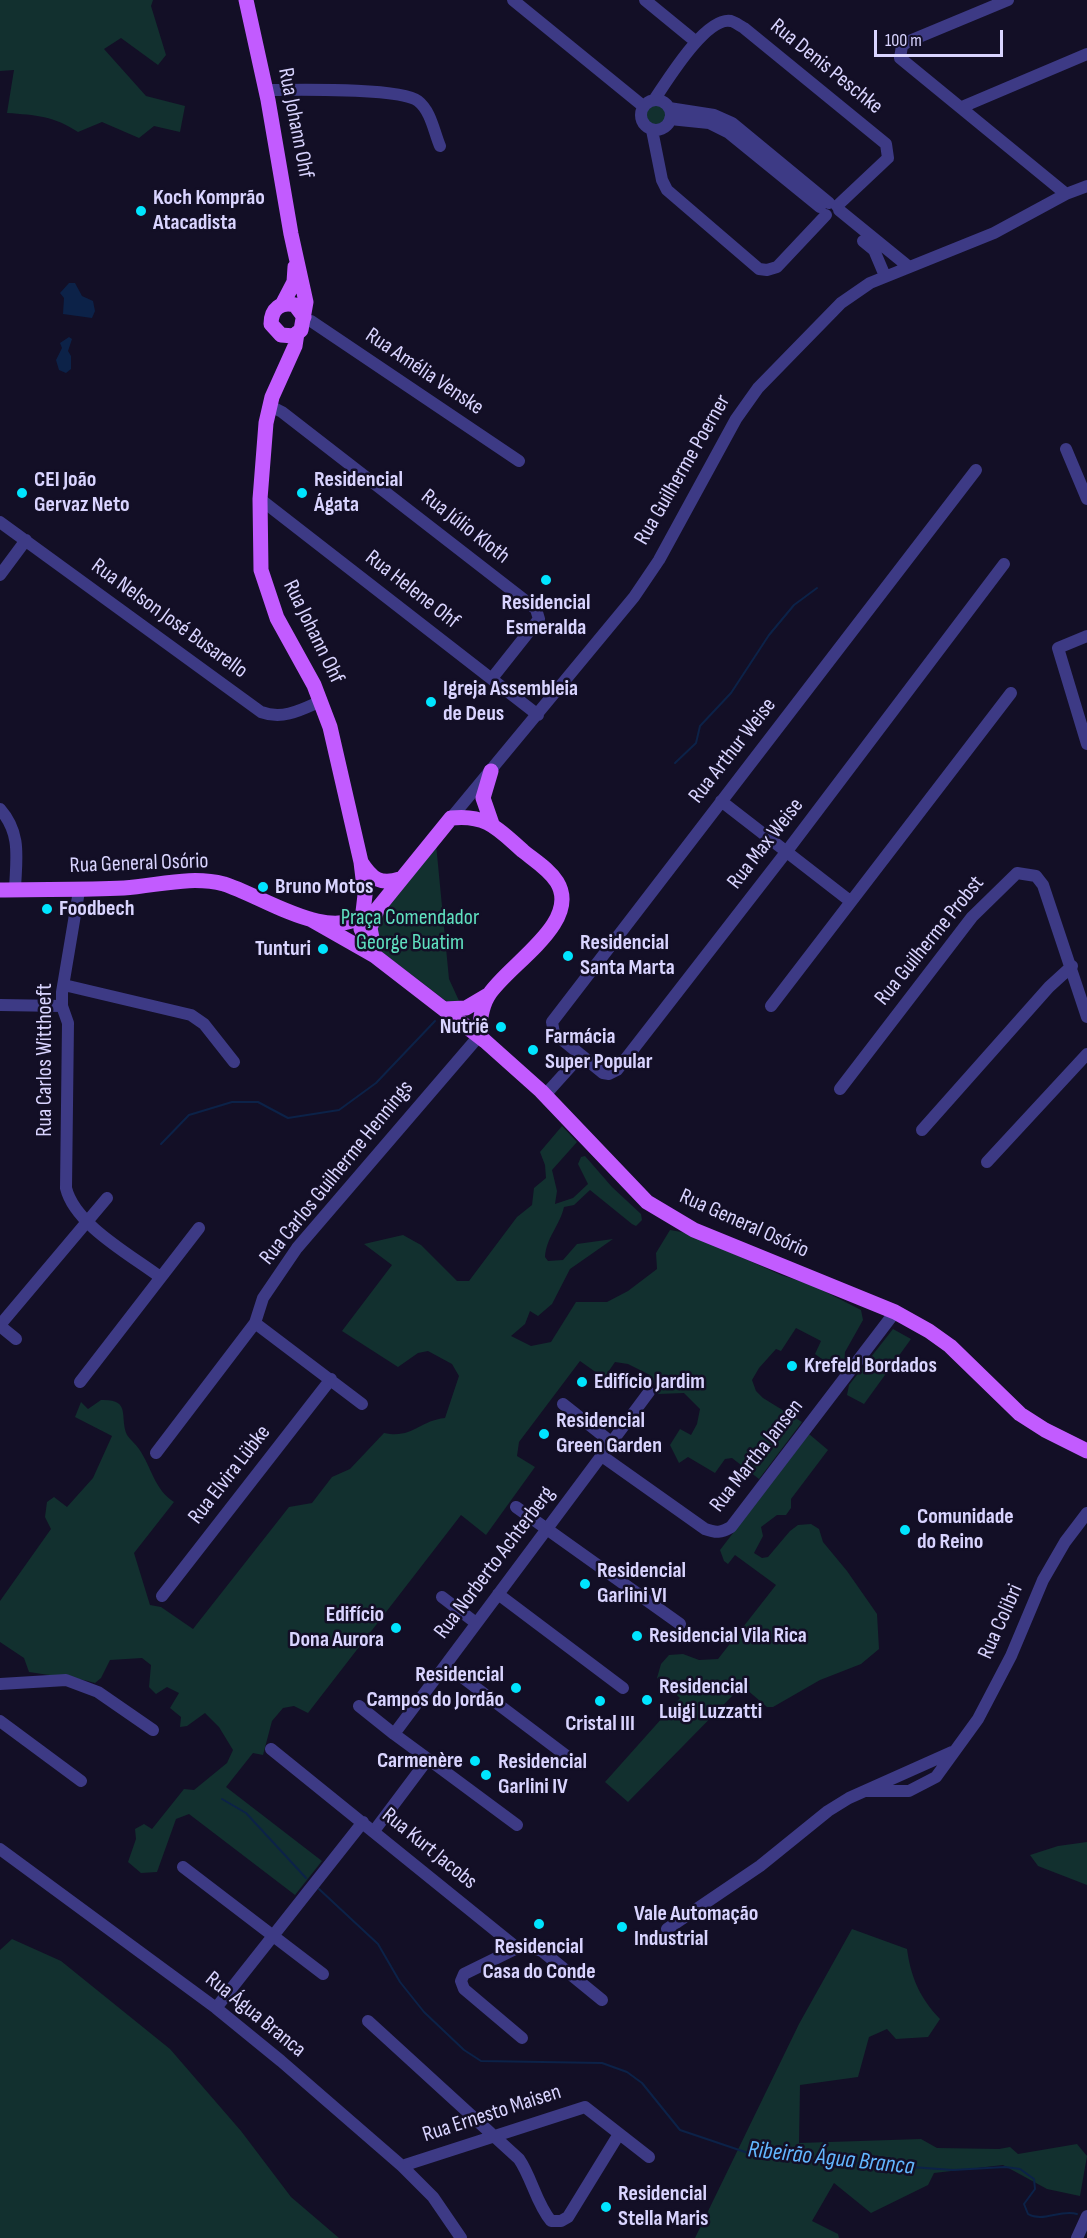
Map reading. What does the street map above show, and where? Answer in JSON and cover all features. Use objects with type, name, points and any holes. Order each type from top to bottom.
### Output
[{"type":"main road","name":"Rua Johann Ohf","points":[[246,0],[266,90],[306,302],[295,346],[270,406],[260,499],[261,570],[281,626],[321,701],[336,747],[361,862],[365,895],[362,917],[364,937],[375,956]]},
{"type":"main road","name":"Rua Johann Ohf","points":[[282,305],[294,282],[296,255]]},
{"type":"main road","points":[[282,305],[296,306],[302,324],[285,337],[273,328],[271,318],[276,308],[282,305]]},
{"type":"main road","name":"Rua Johann Ohf","points":[[277,333],[280,346],[278,384]]},
{"type":"main road","points":[[491,771],[483,798],[492,824]]},
{"type":"main road","points":[[444,1009],[466,1008],[489,995],[554,925],[559,917],[562,899],[553,877],[492,824],[471,817],[451,818]]},
{"type":"main road","name":"Rua Guilherme Poerner","points":[[400,879],[451,818]]},
{"type":"main road","points":[[361,862],[369,875],[378,881],[388,883],[400,879]]},
{"type":"main road","points":[[362,917],[400,879]]},
{"type":"main road","name":"Rua General Osório","points":[[388,965],[374,945],[370,928],[378,908],[400,879]]},
{"type":"main road","name":"Rua General Osório","points":[[8,890],[79,891],[187,880],[211,882],[310,919],[388,965],[478,1036],[545,1095],[647,1202],[694,1230],[895,1312],[941,1338],[1008,1404],[1031,1422],[1087,1451]]},
{"type":"main road","name":"Rua General Osório","points":[[310,919],[344,925],[362,917]]},
{"type":"main road","points":[[478,1036],[481,1013],[489,995]]},
{"type":"street","points":[[513,0],[649,103]]},
{"type":"street","points":[[645,0],[695,40]]},
{"type":"street","points":[[1008,0],[907,42],[899,51],[900,58],[962,106],[1066,194]]},
{"type":"street","name":"Rua Denis Peschke","points":[[649,103],[695,40],[723,22],[731,21],[744,28],[886,144],[888,158],[832,210]]},
{"type":"street","points":[[962,106],[1087,54]]},
{"type":"street","points":[[266,90],[333,90],[406,96],[418,101],[426,111],[440,146]]},
{"type":"street","points":[[670,113],[661,100],[649,103],[640,118],[652,130],[662,180],[667,190],[759,269],[767,270],[777,267],[832,210]]},
{"type":"street","points":[[670,113],[714,115],[732,123],[832,210],[874,250],[885,276]]},
{"type":"street","points":[[652,130],[664,128],[670,113]]},
{"type":"street","name":"Rua Guilherme Poerner","points":[[451,818],[634,597],[659,560],[736,419],[758,388],[856,290],[885,276],[994,233],[1066,194],[1087,186]]},
{"type":"street","points":[[832,210],[909,267]]},
{"type":"street","name":"Rua Amélia Venske","points":[[302,324],[311,321],[519,460]]},
{"type":"street","name":"Rua Júlio Kloth","points":[[270,406],[282,412],[536,609],[539,619],[493,677]]},
{"type":"street","points":[[1066,449],[1087,499]]},
{"type":"street","name":"Rua Arthur Weise","points":[[580,1055],[554,1033],[552,1022],[976,470]]},
{"type":"street","name":"Rua Helene Ohf","points":[[260,499],[493,677],[538,715]]},
{"type":"street","name":"Rua Nelson José Busarello","points":[[0,522],[261,712],[273,717],[287,715],[321,701]]},
{"type":"street","points":[[0,575],[26,540]]},
{"type":"street","name":"Rua Max Weise","points":[[580,1055],[603,1073],[609,1074],[617,1070],[1004,564]]},
{"type":"street","points":[[1087,636],[1058,648],[1087,744]]},
{"type":"street","points":[[771,1006],[1011,693]]},
{"type":"street","points":[[721,801],[850,901]]},
{"type":"street","points":[[0,809],[9,819],[16,837],[8,890]]},
{"type":"street","name":"Rua Guilherme Probst","points":[[840,1089],[972,917],[1017,873],[1036,876],[1043,885],[1072,966],[1087,1017]]},
{"type":"street","name":"Rua Carlos Witthoeft","points":[[79,891],[62,1006],[68,1023],[66,1188],[75,1210],[87,1222],[160,1277]]},
{"type":"street","points":[[922,1130],[1049,987],[1072,966]]},
{"type":"street","points":[[64,985],[191,1015],[204,1024],[234,1062]]},
{"type":"street","points":[[0,1005],[62,1006]]},
{"type":"street","name":"Rua Carlos Guilherme Hennings","points":[[156,1453],[255,1323],[263,1298],[297,1248],[478,1036]]},
{"type":"street","points":[[987,1162],[1087,1054]]},
{"type":"street","points":[[545,1095],[580,1055]]},
{"type":"street","points":[[16,1339],[0,1325],[107,1198]]},
{"type":"street","points":[[80,1382],[199,1228]]},
{"type":"street","name":"Rua Martha Jansen","points":[[602,1456],[705,1529],[715,1533],[724,1531],[731,1527],[895,1312]]},
{"type":"street","points":[[255,1323],[332,1379],[362,1404]]},
{"type":"street","name":"Rua Elvira Lübke","points":[[162,1596],[332,1379]]},
{"type":"street","points":[[602,1456],[649,1392]]},
{"type":"street","points":[[563,1404],[611,1442]]},
{"type":"street","name":"Rua Norberto Achterberg","points":[[394,1734],[602,1456]]},
{"type":"street","points":[[516,1507],[681,1624]]},
{"type":"street","name":"Rua Colibri","points":[[866,1791],[909,1791],[936,1777],[978,1719],[1006,1666],[1043,1580],[1065,1542],[1087,1513]]},
{"type":"street","points":[[498,1594],[623,1688]]},
{"type":"street","points":[[442,1597],[476,1623]]},
{"type":"street","points":[[446,1665],[572,1760]]},
{"type":"street","points":[[0,1684],[66,1680],[98,1692],[153,1730]]},
{"type":"street","points":[[359,1706],[517,1826]]},
{"type":"street","points":[[0,1721],[81,1781]]},
{"type":"street","points":[[272,1749],[363,1822]]},
{"type":"street","name":"Rua Colibri","points":[[667,1929],[760,1866],[828,1811],[956,1750]]},
{"type":"street","points":[[374,1831],[428,1760]]},
{"type":"street","points":[[929,1764],[936,1777]]},
{"type":"street","points":[[898,1776],[901,1792]]},
{"type":"street","name":"Rua Kurt Jacobs","points":[[216,2008],[363,1822],[517,1948],[533,1948],[542,1952],[602,2000]]},
{"type":"street","name":"Rua Água Branca","points":[[0,1849],[216,2008],[402,2166],[433,2197],[461,2238]]},
{"type":"street","points":[[183,1867],[323,1974]]},
{"type":"street","points":[[517,1948],[464,1974],[461,1981],[464,1989],[522,2038]]},
{"type":"street","points":[[368,2021],[519,2159],[527,2171],[545,2213],[556,2222],[568,2217],[619,2134]]},
{"type":"street","name":"Rua Ernesto Maisen","points":[[402,2166],[494,2134],[585,2107],[649,2157]]},
{"type":"street","points":[[1077,2238],[1087,2217]]},
{"type":"green space","points":[[0,0],[153,0],[151,6],[166,55],[158,65],[121,38],[104,49],[146,96],[185,106],[180,132],[154,126],[139,138],[102,122],[78,132],[44,117],[7,113],[14,70],[0,71]]},
{"type":"green space","points":[[655,103],[664,106],[667,115],[664,124],[655,127],[646,124],[643,115],[646,106]]},
{"type":"green space","name":"Praça Comendador George Buatim","points":[[436,844],[449,979],[460,1003],[446,1001],[383,953],[377,944],[377,916]]},
{"type":"green space","points":[[562,1126],[577,1142],[552,1170],[557,1191],[555,1204],[573,1198],[588,1184],[578,1164],[581,1157],[585,1156],[612,1187],[641,1214],[642,1220],[636,1226],[632,1224],[590,1190],[574,1205],[564,1207],[546,1250],[545,1257],[548,1261],[563,1260],[577,1244],[613,1239],[570,1269],[552,1304],[538,1316],[530,1311],[525,1324],[511,1336],[531,1346],[551,1342],[576,1302],[607,1302],[628,1291],[657,1269],[656,1253],[670,1230],[687,1233],[781,1275],[812,1285],[861,1310],[863,1320],[845,1352],[844,1366],[837,1370],[815,1354],[821,1341],[796,1328],[781,1351],[776,1349],[759,1368],[752,1380],[756,1391],[763,1398],[802,1422],[759,1479],[732,1458],[725,1459],[715,1473],[688,1457],[679,1463],[670,1445],[680,1429],[691,1435],[697,1424],[700,1409],[684,1393],[658,1394],[650,1375],[628,1364],[615,1362],[604,1378],[580,1361],[519,1442],[517,1456],[535,1467],[486,1535],[461,1515],[308,1713],[294,1706],[283,1708],[272,1721],[263,1755],[253,1753],[226,1787],[322,1861],[295,1895],[189,1814],[176,1819],[157,1872],[141,1873],[128,1862],[136,1839],[135,1829],[144,1824],[152,1829],[184,1789],[194,1790],[227,1763],[233,1750],[219,1727],[205,1713],[187,1726],[180,1727],[181,1717],[170,1708],[179,1693],[167,1687],[156,1694],[149,1687],[151,1665],[142,1658],[110,1660],[101,1678],[95,1683],[70,1677],[29,1672],[24,1658],[0,1642],[0,1601],[51,1529],[45,1517],[47,1502],[54,1497],[67,1507],[93,1478],[112,1436],[75,1417],[81,1402],[88,1409],[101,1400],[111,1400],[121,1406],[127,1435],[139,1449],[162,1491],[174,1502],[134,1553],[150,1605],[161,1607],[193,1629],[289,1507],[312,1503],[332,1477],[350,1469],[384,1433],[402,1434],[428,1422],[445,1418],[459,1376],[452,1364],[428,1351],[418,1353],[398,1367],[342,1331],[392,1265],[364,1244],[403,1235],[421,1245],[457,1281],[469,1281],[517,1217],[532,1205],[534,1188],[546,1178],[545,1165],[540,1152]]},
{"type":"green space","points":[[893,1329],[911,1339],[864,1404],[847,1395],[849,1385]]},
{"type":"green space","points":[[809,1434],[828,1450],[791,1499],[791,1508],[786,1515],[777,1515],[761,1527],[763,1536],[754,1553],[762,1558],[768,1557],[798,1525],[811,1524],[819,1529],[823,1542],[847,1571],[877,1614],[879,1649],[861,1664],[820,1680],[773,1707],[767,1707],[746,1689],[739,1689],[628,1802],[605,1782],[680,1698],[657,1678],[661,1664],[669,1655],[683,1654],[699,1660],[718,1659],[776,1585],[735,1555],[728,1564],[724,1561],[720,1550]]},
{"type":"green space","points":[[1087,1842],[1087,1885],[1038,1866],[1030,1855],[1058,1846]]},
{"type":"green space","points":[[852,1929],[907,1949],[918,1987],[940,2019],[928,2037],[896,2039],[887,2029],[869,2037],[858,2077],[800,2085],[799,2143],[921,2139],[937,2148],[999,2149],[1010,2147],[1018,2154],[1077,2144],[1087,2156],[1080,2196],[1047,2189],[1003,2165],[934,2173],[928,2185],[871,2213],[834,2183],[812,2221],[838,2234],[839,2238],[695,2238],[799,2024]]},
{"type":"green space","points":[[12,1939],[61,1961],[170,2049],[241,2131],[291,2197],[339,2238],[0,2238],[0,1950]]},
{"type":"water","points":[[69,283],[75,283],[82,296],[93,301],[95,311],[92,318],[63,314],[64,298],[60,293]]},
{"type":"water","points":[[69,337],[72,339],[68,351],[71,356],[71,369],[66,373],[59,370],[56,360],[62,348],[60,343]]},
{"type":"waterway","points":[[675,763],[696,743],[700,726],[731,693],[769,635],[794,605],[817,588]]},
{"type":"waterway","points":[[161,1144],[189,1115],[232,1102],[258,1102],[288,1118],[339,1110],[376,1083],[435,1021]]},
{"type":"waterway","name":"Ribeirão Água Branca","points":[[222,1799],[246,1813],[306,1878]]},
{"type":"waterway","name":"Ribeirão Água Branca","points":[[319,1889],[378,1944],[400,1982],[424,2012],[464,2050],[481,2061],[602,2063],[627,2072],[642,2083],[680,2130],[757,2156],[953,2170],[1005,2167],[1020,2169],[1034,2179],[1035,2189],[1024,2204],[1028,2214],[1040,2217],[1064,2213],[1077,2214]]},
{"type":"place","name":"Koch Komprão Atacadista","points":[[141,211]]},
{"type":"place","name":"CEI João Gervaz Neto","points":[[22,493]]},
{"type":"place","name":"Residencial Ágata","points":[[302,493]]},
{"type":"place","name":"Residencial Esmeralda","points":[[546,580]]},
{"type":"place","name":"Igreja Assembleia de Deus","points":[[431,702]]},
{"type":"place","name":"Bruno Motos","points":[[263,887]]},
{"type":"place","name":"Foodbech","points":[[47,909]]},
{"type":"place","name":"Tunturi","points":[[323,949]]},
{"type":"place","name":"Residencial Santa Marta","points":[[568,956]]},
{"type":"place","name":"Nutriê","points":[[501,1027]]},
{"type":"place","name":"Farmácia Super Popular","points":[[533,1050]]},
{"type":"place","name":"Krefeld Bordados","points":[[792,1366]]},
{"type":"place","name":"Edifício Jardim","points":[[582,1382]]},
{"type":"place","name":"Residencial Green Garden","points":[[544,1434]]},
{"type":"place","name":"Comunidade do Reino","points":[[905,1530]]},
{"type":"place","name":"Residencial Garlini VI","points":[[585,1584]]},
{"type":"place","name":"Edifício Dona Aurora","points":[[396,1628]]},
{"type":"place","name":"Residencial Vila Rica","points":[[637,1636]]},
{"type":"place","name":"Residencial Campos do Jordão","points":[[516,1688]]},
{"type":"place","name":"Residencial Luigi Luzzatti","points":[[647,1700]]},
{"type":"place","name":"Cristal III","points":[[600,1701]]},
{"type":"place","name":"Carmenère","points":[[475,1761]]},
{"type":"place","name":"Residencial Garlini IV","points":[[486,1775]]},
{"type":"place","name":"Residencial Casa do Conde","points":[[539,1924]]},
{"type":"place","name":"Vale Automação Industrial","points":[[622,1927]]},
{"type":"place","name":"Residencial Stella Maris","points":[[606,2207]]}]
